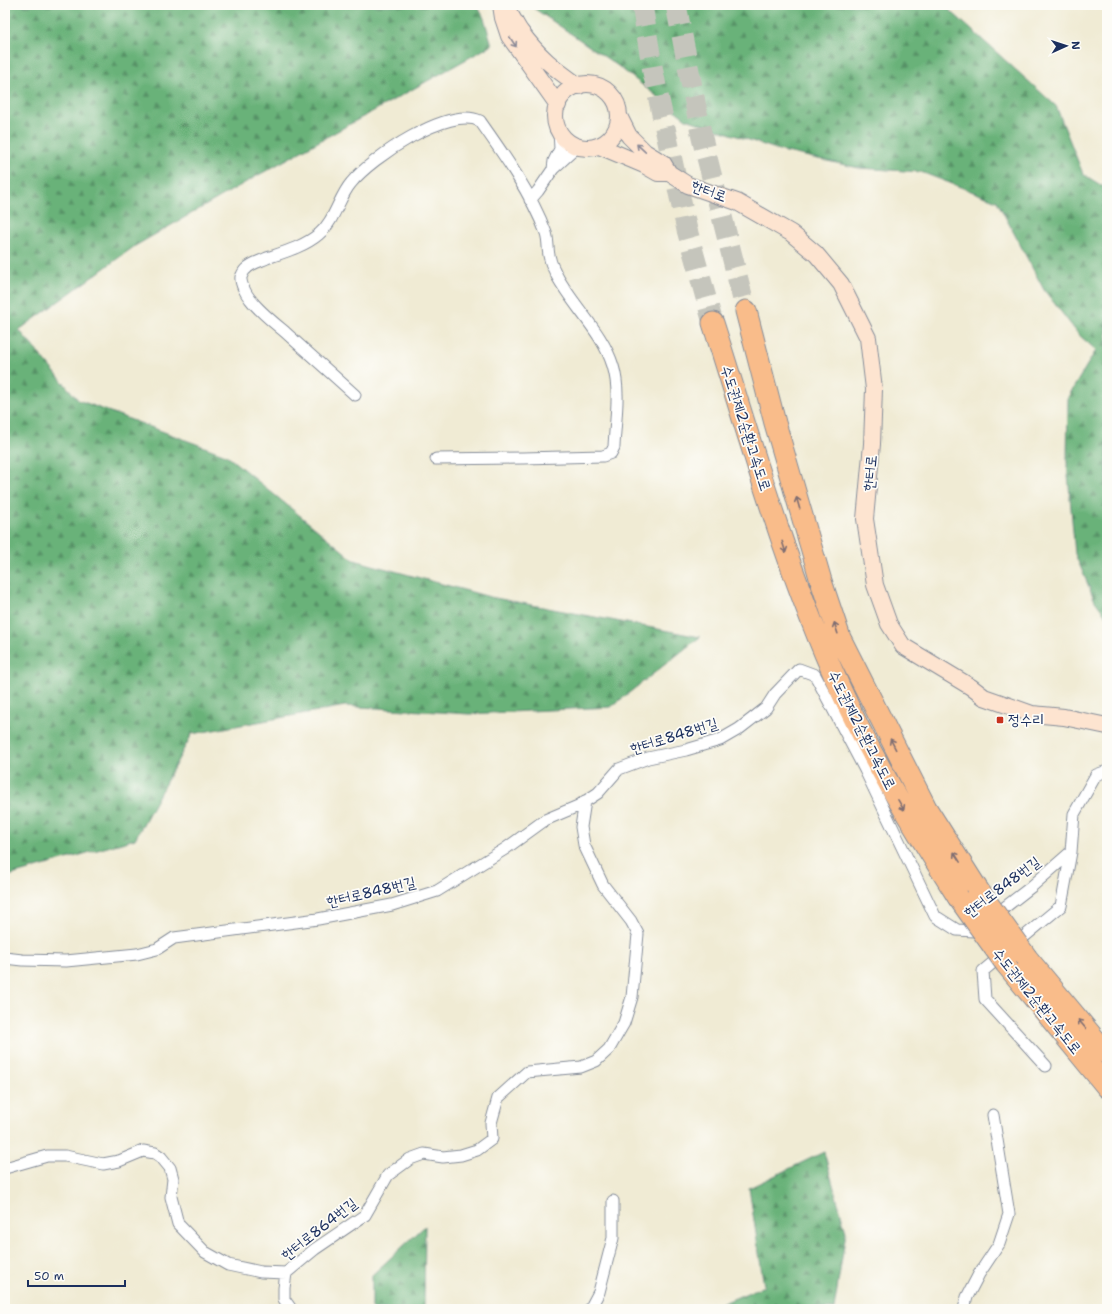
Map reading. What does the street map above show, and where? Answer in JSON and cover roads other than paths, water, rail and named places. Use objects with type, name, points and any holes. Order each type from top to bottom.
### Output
[{"type":"highway","name":"수도권제2순환고속도로","points":[[746,311],[777,430],[821,582],[840,638],[926,808],[978,890],[1027,958],[1107,1054]]},
{"type":"highway","name":"수도권제2순환고속도로","points":[[713,323],[785,550],[812,623],[839,687],[871,754],[912,824],[958,897],[1006,964],[1107,1086]]},
{"type":"main road","points":[[501,5],[511,15],[520,31],[535,50],[552,67],[579,86]]},
{"type":"main road","points":[[501,5],[503,18],[509,36],[558,105]]},
{"type":"main road","points":[[588,84],[598,86],[607,91],[614,98],[618,107],[618,126],[614,135],[606,143],[587,149],[577,147],[568,142],[556,125],[555,115],[562,96],[579,86],[588,84]]},
{"type":"main road","name":"한터로","points":[[619,116],[630,136],[645,152],[663,163],[669,173],[688,185],[738,202],[791,233],[816,254],[841,284],[868,338],[874,389],[872,444],[865,519],[875,585],[889,624],[903,646],[984,697],[1032,714],[1064,717],[1107,726]]},
{"type":"main road","name":"한터로","points":[[599,146],[644,165],[658,173],[669,173]]},
{"type":"street","points":[[355,395],[265,315],[250,299],[243,287],[241,277],[246,269],[254,264],[294,248],[321,233],[328,223],[340,199],[351,183],[363,170],[400,142],[441,123],[460,118],[468,117],[480,121],[519,180],[530,200],[546,233],[549,242],[550,259],[558,277],[604,346],[613,365],[616,381],[617,401],[614,447],[611,453],[603,456],[436,458]]},
{"type":"street","points":[[553,169],[554,162],[560,150],[559,131]]},
{"type":"street","points":[[530,200],[553,169],[577,147]]},
{"type":"street","name":"한터로848번길","points":[[5,958],[66,961],[137,954],[157,949],[174,938],[318,920],[392,906],[437,891],[505,849],[546,820],[578,806],[598,793],[620,770],[648,758],[686,750],[720,740],[739,729],[766,708],[775,694],[799,669],[815,675],[865,770],[935,916],[957,930],[974,931],[1032,887],[1071,852]]},
{"type":"street","points":[[1046,1066],[984,999],[984,971],[1061,906],[1071,852],[1074,814],[1096,775],[1107,771]]},
{"type":"street","name":"한터로864번길","points":[[291,1309],[284,1299],[286,1274],[315,1249],[365,1215],[388,1175],[410,1159],[424,1154],[443,1157],[461,1155],[477,1150],[492,1139],[491,1123],[498,1098],[527,1072],[581,1067],[596,1060],[609,1049],[617,1036],[624,1023],[632,997],[638,934],[631,921],[603,886],[584,845],[581,827],[585,801]]},
{"type":"street","points":[[964,1309],[967,1297],[979,1274],[999,1244],[1009,1214],[993,1115]]},
{"type":"street","points":[[5,1168],[47,1156],[65,1156],[103,1164],[119,1161],[143,1151],[155,1153],[161,1157],[170,1168],[173,1179],[171,1197],[178,1224],[205,1252],[228,1265],[261,1272],[286,1274]]},
{"type":"street","points":[[590,1309],[599,1292],[613,1238],[613,1201]]},
{"type":"tunnel","points":[[642,5],[653,72],[687,230],[713,323]]},
{"type":"tunnel","points":[[676,5],[702,138],[746,311]]},
{"type":"place","name":"정수리","points":[[1000,720]]}]
